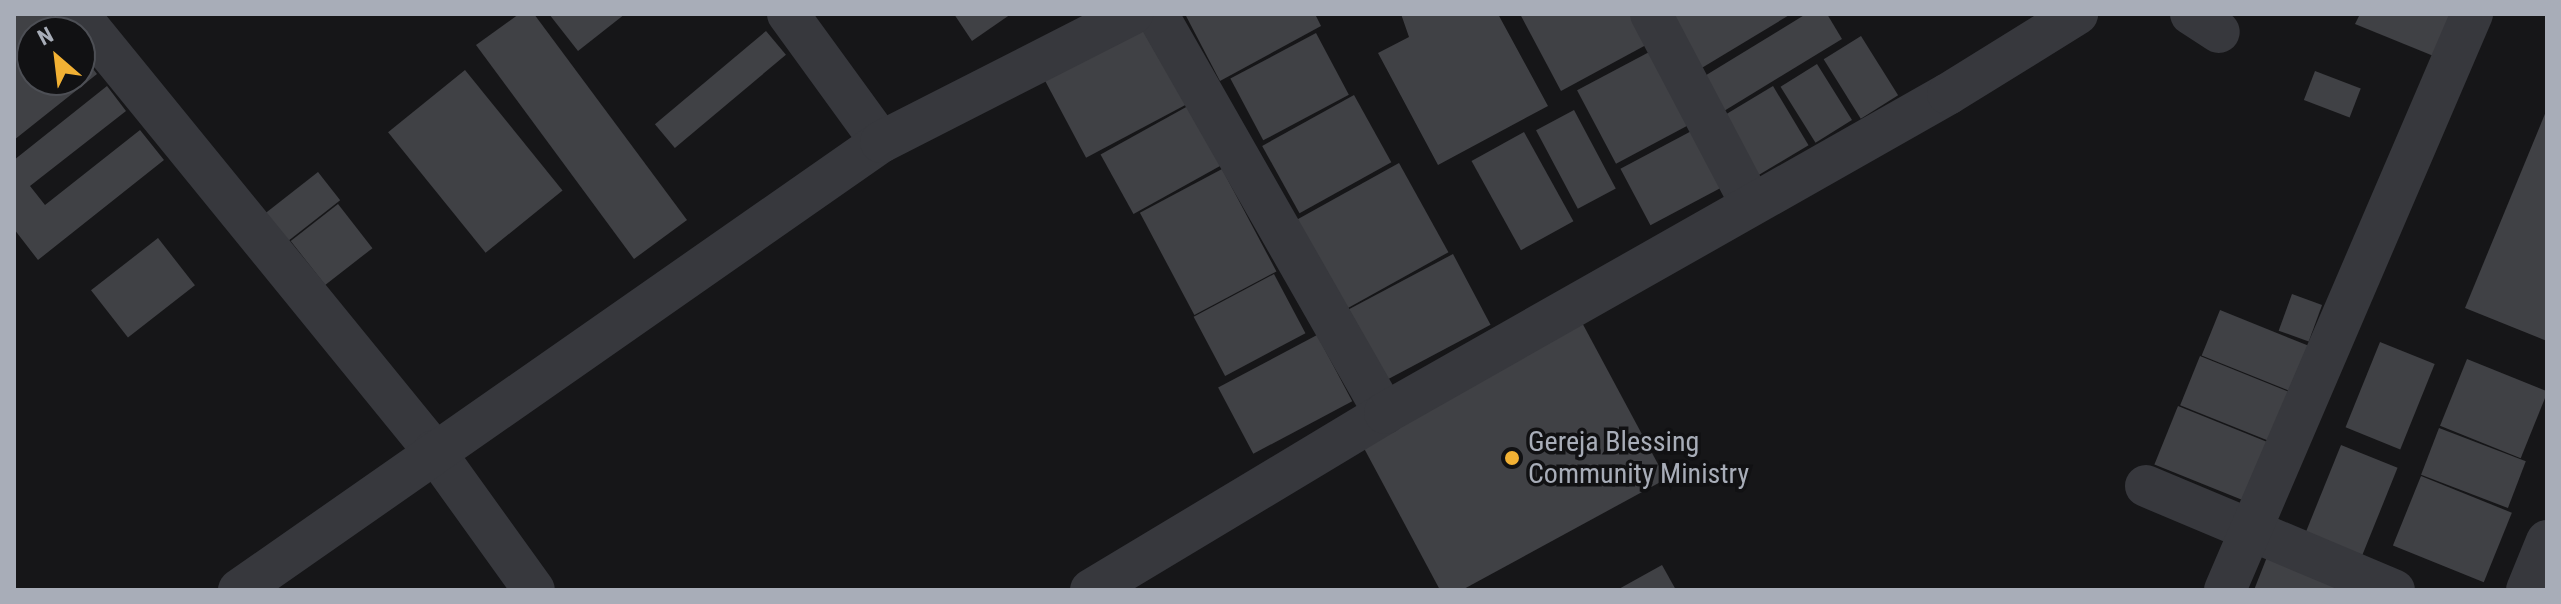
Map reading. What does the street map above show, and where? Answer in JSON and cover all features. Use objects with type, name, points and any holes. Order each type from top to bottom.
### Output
[{"type":"street","points":[[78,14],[434,451],[534,590]]},
{"type":"street","points":[[788,14],[881,142]]},
{"type":"street","points":[[239,590],[881,142],[1132,14]]},
{"type":"street","points":[[1157,14],[1385,413]]},
{"type":"street","points":[[1651,14],[1750,202]]},
{"type":"street","points":[[1091,590],[1385,413],[1750,202],[1948,94],[2077,14]]},
{"type":"street","points":[[2225,590],[2472,14]]},
{"type":"street","points":[[2146,486],[2394,590]]},
{"type":"street","points":[[2527,590],[2547,541]]},
{"type":"building","points":[[14,14],[50,14],[52,16],[16,16],[16,96],[69,96],[14,140]]},
{"type":"building","points":[[519,14],[534,14],[687,220],[634,259],[476,45]]},
{"type":"building","points":[[549,14],[625,14],[578,51]]},
{"type":"building","points":[[954,14],[1011,14],[972,41]]},
{"type":"building","points":[[1185,14],[1315,14],[1321,26],[1220,81]]},
{"type":"building","points":[[1401,14],[1498,14],[1548,106],[1438,165],[1378,53],[1409,37]]},
{"type":"building","points":[[1520,14],[1630,14],[1646,45],[1561,91]]},
{"type":"building","points":[[1666,14],[1791,14],[1700,69]]},
{"type":"building","points":[[1806,14],[1827,14],[1842,39],[1724,111],[1703,77]]},
{"type":"building","points":[[2360,14],[2453,14],[2436,57],[2355,24]]},
{"type":"building","points":[[1144,24],[1187,104],[1086,158],[1043,78]]},
{"type":"building","points":[[766,31],[786,55],[675,148],[655,124]]},
{"type":"building","points":[[1316,33],[1349,95],[1263,140],[1230,79]]},
{"type":"building","points":[[1861,36],[1898,95],[1861,119],[1824,59]]},
{"type":"building","points":[[1653,50],[1692,123],[1616,164],[1577,90]]},
{"type":"building","points":[[1817,64],[1852,120],[1816,143],[1781,87]]},
{"type":"building","points":[[465,70],[563,190],[486,253],[388,132]]},
{"type":"building","points":[[2315,71],[2361,89],[2350,118],[2304,100]]},
{"type":"building","points":[[107,86],[126,111],[30,186],[45,205],[140,130],[164,160],[38,260],[14,229],[14,160]]},
{"type":"building","points":[[1773,86],[1809,145],[1754,178],[1718,119]]},
{"type":"building","points":[[1354,95],[1391,162],[1299,213],[1262,146]]},
{"type":"building","points":[[1188,106],[1221,165],[1134,214],[1101,154]]},
{"type":"building","points":[[2547,109],[2547,341],[2465,308]]},
{"type":"building","points":[[1574,110],[1616,189],[1578,209],[1536,130]]},
{"type":"building","points":[[1699,127],[1729,184],[1650,225],[1620,169]]},
{"type":"building","points":[[1524,132],[1573,221],[1521,250],[1472,161]]},
{"type":"building","points":[[1399,163],[1448,252],[1343,310],[1294,221]]},
{"type":"building","points":[[1222,169],[1276,271],[1194,315],[1140,213]]},
{"type":"building","points":[[318,172],[340,200],[288,241],[266,213]]},
{"type":"building","points":[[338,204],[372,248],[325,285],[291,241]]},
{"type":"building","points":[[158,238],[195,285],[128,338],[91,290]]},
{"type":"building","points":[[1453,254],[1491,325],[1378,385],[1340,314]]},
{"type":"building","points":[[1274,274],[1305,333],[1225,376],[1194,317]]},
{"type":"building","points":[[2292,294],[2322,305],[2309,342],[2279,331]]},
{"type":"building","points":[[2220,310],[2312,347],[2293,393],[2202,355]]},
{"type":"building","name":"Gereja Blessing Community Ministry","points":[[1579,317],[1666,479],[1462,590],[1440,590],[1358,437]]},
{"type":"building","points":[[1317,335],[1352,401],[1253,454],[1218,388]]},
{"type":"building","points":[[2380,342],[2435,364],[2400,449],[2346,427]]},
{"type":"building","points":[[2200,356],[2293,393],[2273,443],[2180,405]]},
{"type":"building","points":[[2467,359],[2547,391],[2521,458],[2440,426]]},
{"type":"building","points":[[2178,406],[2270,443],[2246,501],[2154,464]]},
{"type":"building","points":[[2439,428],[2526,461],[2508,508],[2421,475]]},
{"type":"building","points":[[2341,445],[2398,468],[2362,555],[2306,532]]},
{"type":"building","points":[[2421,476],[2512,513],[2484,582],[2393,546]]},
{"type":"building","points":[[2267,557],[2350,590],[2254,590]]},
{"type":"building","points":[[1662,565],[1676,590],[1617,590]]},
{"type":"place","name":"Gereja Blessing Community Ministry","points":[[1512,458]]}]
